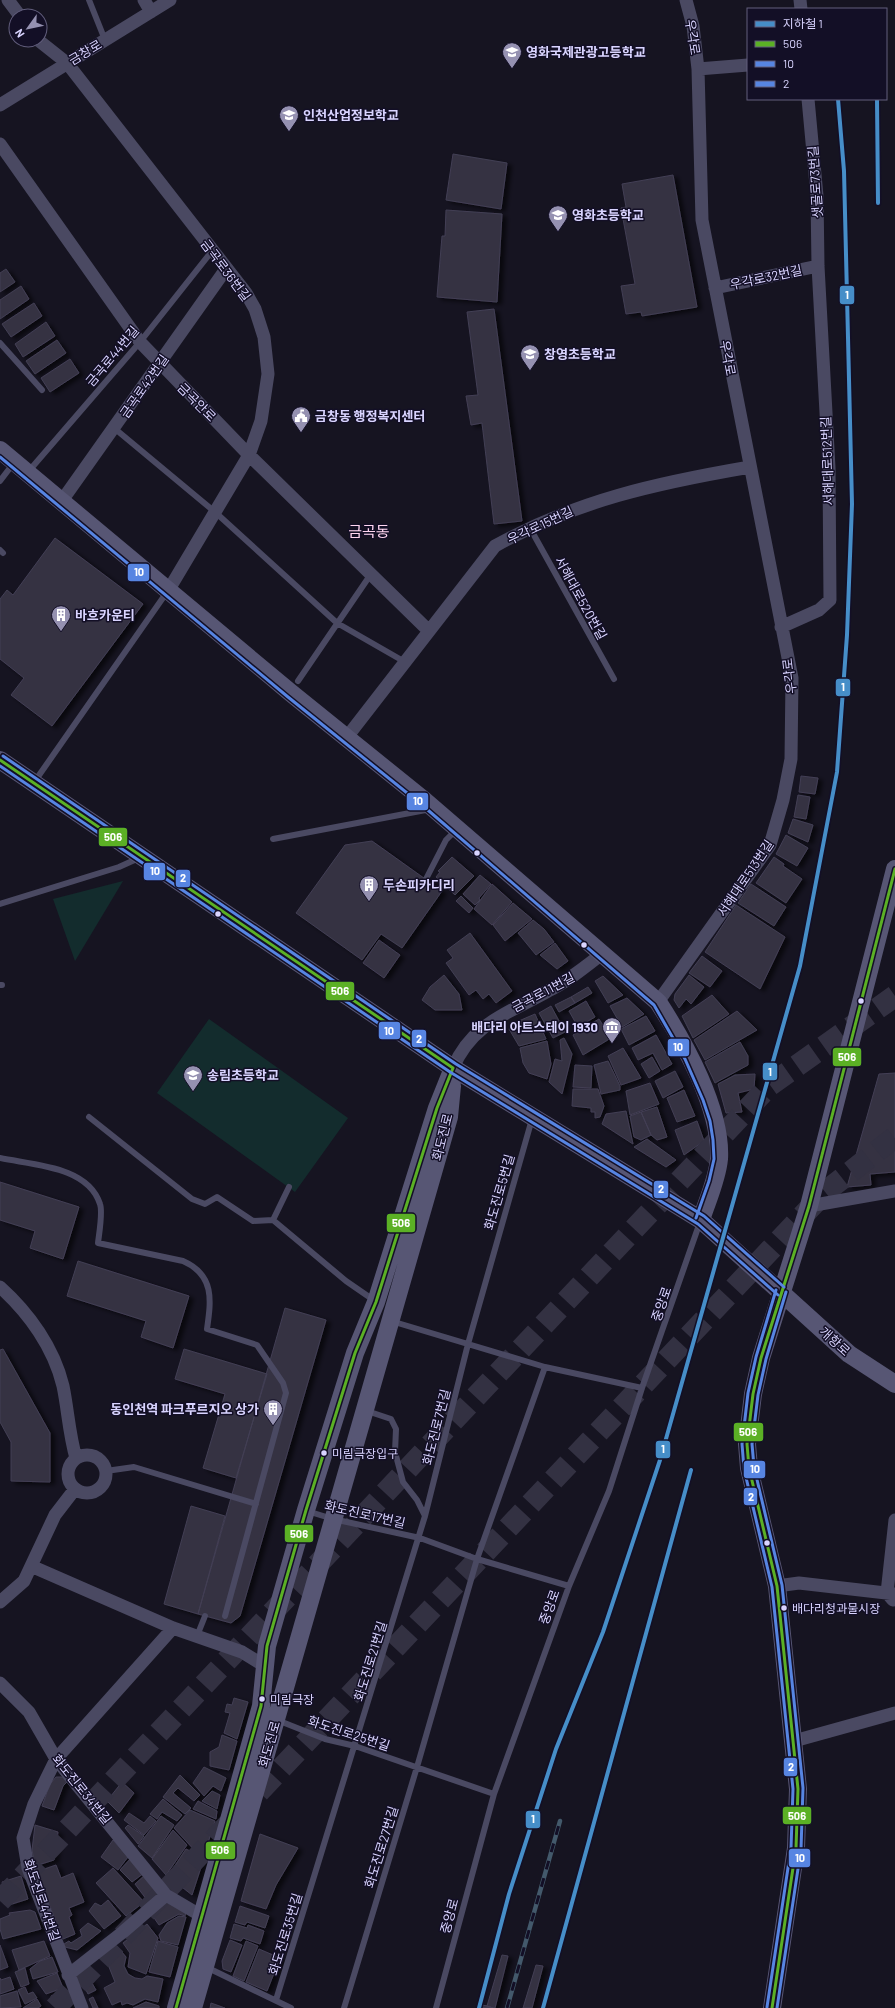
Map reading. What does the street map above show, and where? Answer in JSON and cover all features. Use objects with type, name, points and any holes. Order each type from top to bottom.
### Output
[{"type":"street","points":[[144,0],[151,12]]},
{"type":"street","name":"금창로","points":[[0,105],[170,0]]},
{"type":"street","name":"우각로","points":[[686,0],[693,26],[698,69],[701,213],[792,678],[792,713]]},
{"type":"street","name":"금곡로36번길","points":[[48,48],[67,63],[246,293],[252,303],[264,337],[268,374],[261,421],[249,455],[168,591]]},
{"type":"street","points":[[698,69],[747,65]]},
{"type":"street","name":"샛골로73번길","points":[[808,100],[817,196],[818,266]]},
{"type":"street","name":"금곡안로","points":[[0,144],[140,342],[159,364],[249,455],[429,630]]},
{"type":"street","name":"우각로32번길","points":[[715,288],[818,266]]},
{"type":"street","name":"서해대로512번길","points":[[781,626],[819,610],[830,600],[829,468],[818,266]]},
{"type":"street","name":"금곡로42번길","points":[[61,502],[226,269]]},
{"type":"street","points":[[0,450],[168,591],[457,829],[603,953],[658,1002],[674,1027],[691,1062],[716,1126],[719,1160],[701,1220]]},
{"type":"street","name":"우각로15번길","points":[[346,737],[495,546],[529,527],[576,508],[646,486],[750,467]]},
{"type":"street","name":"서해대로513번길","points":[[658,1002],[770,845],[783,800],[791,759],[792,713]]},
{"type":"street","name":"개항로","points":[[0,760],[453,1068],[701,1220],[849,1354],[895,1384]]},
{"type":"street","points":[[772,2008],[796,1848],[798,1789],[777,1586],[749,1468],[747,1444],[753,1394],[761,1358],[809,1206],[895,869]]},
{"type":"street","name":"금곡로11번길","points":[[453,1068],[459,1053],[475,1033],[496,1017],[549,991],[577,974],[603,953]]},
{"type":"street","name":"화도진로","points":[[176,2008],[197,1963],[209,1921],[262,1706],[267,1646],[306,1510],[355,1353],[376,1302],[437,1108],[453,1068]]},
{"type":"street","name":"화도진로","points":[[209,1921],[276,1720],[449,1117],[453,1068]]},
{"type":"street","points":[[809,1206],[895,1192]]},
{"type":"street","points":[[0,1287],[26,1314],[50,1349],[62,1385],[68,1413],[70,1436],[76,1458]]},
{"type":"street","points":[[82,1455],[94,1456],[104,1464],[106,1471],[104,1484],[100,1489],[87,1494],[75,1489],[68,1479],[69,1467],[76,1458],[82,1455]]},
{"type":"street","points":[[0,1602],[24,1580],[55,1515],[75,1489]]},
{"type":"street","points":[[777,1586],[799,1583],[892,1597],[895,1520]]},
{"type":"street","points":[[31,1566],[173,1628],[242,1652],[265,1666]]},
{"type":"street","name":"화도진로44번길","points":[[82,2008],[28,1868],[22,1838],[34,1804],[56,1759],[173,1628]]},
{"type":"street","name":"화도진로34번길","points":[[0,1683],[29,1712],[56,1759],[166,1895],[209,1921]]},
{"type":"street","points":[[794,1741],[895,1713]]},
{"type":"street","points":[[68,1975],[123,1932],[166,1895]]},
{"type":"street","name":"화도진로","points":[[192,2008],[197,1963]]},
{"type":"lane","points":[[89,0],[105,40]]},
{"type":"lane","name":"금곡로44번길","points":[[0,481],[21,468],[140,342],[212,251]]},
{"type":"lane","points":[[0,343],[3,352],[42,390]]},
{"type":"lane","points":[[114,428],[215,512],[337,623],[405,662]]},
{"type":"lane","name":"서해대로520번길","points":[[529,527],[614,679]]},
{"type":"lane","points":[[298,681],[371,574]]},
{"type":"lane","points":[[34,783],[168,591]]},
{"type":"lane","points":[[273,839],[433,809]]},
{"type":"lane","points":[[426,879],[446,840],[457,829]]},
{"type":"lane","points":[[0,904],[119,867],[142,856]]},
{"type":"lane","points":[[89,1117],[192,1199],[205,1204],[217,1197],[253,1221],[273,1220],[346,1281],[376,1302]]},
{"type":"lane","name":"화도진로5번길","points":[[488,1274],[532,1117]]},
{"type":"lane","points":[[0,1158],[70,1172],[89,1184],[101,1205],[98,1244],[183,1261],[191,1264],[205,1281],[210,1294],[207,1330],[257,1345],[262,1349],[283,1383],[286,1393],[225,1616]]},
{"type":"lane","points":[[273,1220],[289,1187]]},
{"type":"lane","name":"중앙로","points":[[436,2008],[494,1794],[569,1586],[609,1491],[642,1388],[701,1220]]},
{"type":"lane","name":"화도진로7번길","points":[[425,1516],[468,1344],[488,1274]]},
{"type":"lane","points":[[390,1321],[545,1367],[642,1388]]},
{"type":"lane","points":[[417,1767],[477,1559],[545,1367]]},
{"type":"lane","points":[[364,1411],[391,1419],[396,1429],[395,1452],[403,1482],[417,1500],[425,1516],[420,1538]]},
{"type":"lane","points":[[106,1471],[134,1467],[256,1504]]},
{"type":"lane","name":"화도진로17번길","points":[[306,1510],[333,1519],[420,1538],[477,1559],[569,1586]]},
{"type":"lane","name":"화도진로17번길","points":[[406,1583],[420,1538]]},
{"type":"lane","name":"화도진로21번길","points":[[315,1874],[406,1583]]},
{"type":"lane","points":[[197,1636],[205,1616]]},
{"type":"lane","name":"화도진로25번길","points":[[276,1720],[325,1738],[355,1746],[494,1794]]},
{"type":"lane","name":"화도진로27번길","points":[[344,2008],[417,1767]]},
{"type":"lane","name":"화도진로35번길","points":[[276,2000],[315,1874]]},
{"type":"lane","points":[[197,1963],[291,2008]]},
{"type":"green space","points":[[123,881],[75,961],[53,899]]},
{"type":"green space","points":[[209,1019],[348,1118],[295,1192],[157,1093]]},
{"type":"building","points":[[453,154],[507,163],[501,209],[446,200]]},
{"type":"building","points":[[673,175],[697,307],[642,316],[641,312],[626,314],[621,286],[635,284],[621,208],[626,207],[622,184]]},
{"type":"building","points":[[446,210],[502,214],[497,302],[437,297],[442,236],[445,236]]},
{"type":"building","points":[[6,269],[15,282],[0,292],[0,273]]},
{"type":"building","points":[[21,286],[29,299],[0,319],[0,300]]},
{"type":"building","points":[[34,303],[42,316],[11,337],[2,324]]},
{"type":"building","points":[[494,309],[522,521],[494,524],[482,423],[471,425],[466,396],[478,395],[467,312]]},
{"type":"building","points":[[46,322],[55,336],[23,357],[15,344]]},
{"type":"building","points":[[57,340],[66,353],[35,374],[26,361]]},
{"type":"building","points":[[70,359],[79,373],[50,392],[41,378]]},
{"type":"building","name":"바흐카운티","points":[[55,538],[143,604],[52,726],[11,695],[24,678],[0,659],[0,599],[7,590],[13,595]]},
{"type":"building","points":[[801,776],[818,778],[815,794],[799,792]]},
{"type":"building","points":[[798,795],[810,797],[806,819],[794,817]]},
{"type":"building","points":[[793,819],[813,825],[808,842],[788,833]]},
{"type":"building","points":[[786,835],[808,848],[797,866],[776,854]]},
{"type":"building","name":"두손피카디리","points":[[372,841],[442,891],[402,948],[381,934],[362,960],[296,913],[345,845]]},
{"type":"building","points":[[452,857],[474,876],[455,895],[436,877],[440,872],[438,871]]},
{"type":"building","points":[[774,857],[784,864],[783,866],[802,879],[786,903],[756,883]]},
{"type":"building","points":[[480,875],[491,884],[475,905],[463,894]]},
{"type":"building","points":[[492,884],[512,902],[492,925],[474,909]]},
{"type":"building","points":[[751,884],[786,907],[774,926],[738,903]]},
{"type":"building","points":[[461,896],[473,908],[469,913],[456,901]]},
{"type":"building","points":[[513,903],[532,919],[505,941],[493,925]]},
{"type":"building","points":[[736,905],[785,937],[760,989],[705,952]]},
{"type":"building","points":[[533,920],[544,929],[554,942],[536,955],[518,933]]},
{"type":"building","points":[[470,933],[512,991],[496,1003],[489,994],[483,999],[476,990],[469,995],[446,963],[453,958],[447,950]]},
{"type":"building","points":[[379,940],[400,955],[384,978],[363,963]]},
{"type":"building","points":[[555,943],[568,961],[557,969],[540,955]]},
{"type":"building","points":[[702,956],[722,971],[710,987],[689,973]]},
{"type":"building","points":[[444,975],[459,994],[462,1010],[435,1010],[422,1000],[430,987]]},
{"type":"building","points":[[689,975],[704,987],[691,1004],[686,999],[679,1008],[674,1000],[675,994]]},
{"type":"building","points":[[603,976],[623,995],[608,1003],[595,981]]},
{"type":"building","points":[[588,987],[592,993],[575,1003],[571,997]]},
{"type":"building","points":[[712,995],[729,1014],[693,1038],[682,1016]]},
{"type":"building","points":[[571,997],[575,1003],[559,1012],[555,1005]]},
{"type":"building","points":[[627,998],[644,1014],[622,1027],[610,1006]]},
{"type":"building","points":[[586,1001],[595,1017],[578,1027],[569,1011]]},
{"type":"building","points":[[551,1006],[565,1032],[553,1038],[539,1013]]},
{"type":"building","points":[[737,1011],[757,1030],[705,1060],[694,1040]]},
{"type":"building","points":[[535,1014],[546,1039],[519,1046],[509,1029],[514,1023]]},
{"type":"building","points":[[646,1016],[655,1031],[629,1045],[621,1029]]},
{"type":"building","points":[[599,1019],[611,1038],[583,1055],[573,1035]]},
{"type":"building","points":[[656,1035],[672,1064],[662,1070],[653,1053],[638,1060],[632,1048]]},
{"type":"building","points":[[564,1038],[572,1054],[562,1094],[549,1082],[555,1059],[562,1061],[560,1040]]},
{"type":"building","points":[[547,1041],[551,1064],[547,1079],[529,1073],[523,1063],[520,1048]]},
{"type":"building","points":[[740,1042],[748,1056],[748,1065],[715,1083],[705,1062]]},
{"type":"building","points":[[623,1048],[641,1078],[621,1085],[608,1056]]},
{"type":"building","points":[[652,1057],[660,1071],[649,1078],[641,1064]]},
{"type":"building","points":[[608,1061],[620,1086],[620,1090],[601,1094],[594,1065]]},
{"type":"building","points":[[575,1065],[592,1066],[591,1088],[573,1087]]},
{"type":"building","points":[[675,1071],[683,1087],[663,1098],[655,1081]]},
{"type":"building","points":[[895,1073],[895,1172],[870,1174],[871,1185],[847,1187],[879,1074]]},
{"type":"building","points":[[755,1074],[754,1089],[738,1093],[742,1112],[726,1113],[718,1084],[735,1075]]},
{"type":"building","points":[[650,1083],[659,1104],[630,1115],[626,1091]]},
{"type":"building","points":[[573,1089],[598,1089],[604,1106],[600,1117],[595,1118],[595,1112],[591,1112],[591,1108],[572,1106]]},
{"type":"building","points":[[684,1090],[695,1116],[677,1122],[667,1098]]},
{"type":"building","points":[[657,1107],[667,1137],[657,1140],[651,1135],[641,1112]]},
{"type":"building","points":[[626,1111],[633,1144],[602,1124],[606,1114]]},
{"type":"building","points":[[641,1112],[651,1135],[641,1140],[634,1137],[630,1116]]},
{"type":"building","points":[[697,1121],[704,1141],[684,1155],[675,1130]]},
{"type":"building","points":[[647,1139],[676,1160],[666,1167],[634,1147]]},
{"type":"building","points":[[0,1182],[79,1207],[63,1259],[30,1248],[35,1231],[0,1220]]},
{"type":"building","points":[[78,1261],[189,1296],[173,1348],[141,1337],[146,1321],[67,1296]]},
{"type":"building","name":"동인천역 파크푸르지오 상가","points":[[285,1308],[326,1320],[240,1616],[231,1623],[198,1614]]},
{"type":"building","points":[[3,1349],[50,1433],[50,1482],[11,1481],[11,1442],[0,1422],[0,1350]]},
{"type":"building","points":[[184,1349],[267,1374],[236,1478],[203,1468],[225,1394],[175,1379]]},
{"type":"building","points":[[191,1506],[225,1516],[198,1614],[164,1604]]},
{"type":"building","points":[[234,1698],[248,1702],[237,1739],[224,1733],[230,1713],[225,1712],[227,1704],[232,1705]]},
{"type":"building","points":[[222,1735],[237,1741],[229,1770],[210,1766],[210,1752],[219,1747]]},
{"type":"building","points":[[204,1767],[226,1778],[221,1791],[213,1786],[204,1796],[193,1783]]},
{"type":"building","points":[[180,1775],[200,1795],[194,1801],[178,1788],[173,1793],[191,1808],[185,1814],[163,1797]]},
{"type":"building","points":[[56,1777],[63,1777],[67,1782],[63,1786],[54,1810],[42,1806],[50,1784]]},
{"type":"building","points":[[122,1782],[134,1793],[119,1813],[107,1801]]},
{"type":"building","points":[[212,1791],[220,1795],[217,1809],[202,1801]]},
{"type":"building","points":[[163,1799],[182,1815],[177,1821],[162,1812],[157,1819],[150,1814]]},
{"type":"building","points":[[198,1801],[217,1811],[216,1819],[193,1809]]},
{"type":"building","points":[[190,1810],[215,1821],[205,1852],[198,1854],[174,1828]]},
{"type":"building","points":[[129,1813],[144,1823],[150,1816],[156,1821],[144,1835],[124,1820]]},
{"type":"building","points":[[161,1816],[174,1825],[152,1858],[138,1846]]},
{"type":"building","points":[[35,1825],[58,1832],[54,1860],[35,1866],[32,1850]]},
{"type":"building","points":[[128,1825],[144,1836],[138,1844],[125,1828]]},
{"type":"building","points":[[173,1830],[187,1845],[166,1875],[152,1859]]},
{"type":"building","points":[[260,1834],[298,1848],[276,1885],[266,1909],[241,1901]]},
{"type":"building","points":[[113,1840],[128,1857],[118,1870],[101,1857]]},
{"type":"building","points":[[186,1849],[204,1858],[192,1895],[168,1876]]},
{"type":"building","points":[[131,1858],[144,1873],[132,1882],[120,1870]]},
{"type":"building","points":[[56,1865],[61,1878],[73,1873],[84,1902],[69,1908],[72,1915],[69,1917],[75,1934],[63,1939],[36,1872]]},
{"type":"building","points":[[113,1868],[144,1902],[126,1916],[96,1883]]},
{"type":"building","points":[[145,1875],[155,1886],[154,1895],[147,1900],[135,1884]]},
{"type":"building","points":[[21,1876],[28,1899],[9,1905],[2,1882]]},
{"type":"building","points":[[108,1900],[121,1916],[104,1929],[89,1911],[95,1903],[101,1906]]},
{"type":"building","points":[[167,1903],[173,1904],[186,1912],[185,1916],[179,1914],[159,1925],[152,1915]]},
{"type":"building","points":[[240,1906],[269,1916],[265,1928],[247,1922],[245,1925],[235,1922]]},
{"type":"building","points":[[30,1910],[35,1912],[41,1929],[3,1939],[0,1929],[0,1919],[10,1915],[9,1913]]},
{"type":"building","points":[[179,1916],[186,1917],[178,1945],[161,1941],[159,1935],[167,1923]]},
{"type":"building","points":[[88,1923],[101,1931],[77,1950],[65,1947],[64,1944],[69,1941],[71,1943],[82,1936],[80,1930]]},
{"type":"building","points":[[147,1924],[158,1938],[146,1974],[128,1967],[130,1953],[123,1943]]},
{"type":"building","points":[[234,1924],[247,1928],[248,1925],[264,1931],[260,1944],[243,1938],[241,1941],[230,1938]]},
{"type":"building","points":[[230,1940],[242,1945],[231,1972],[223,1969],[222,1961]]},
{"type":"building","points":[[44,1941],[50,1956],[19,1970],[12,1950]]},
{"type":"building","points":[[158,1941],[178,1947],[170,1977],[149,1972]]},
{"type":"building","points":[[246,1941],[258,1946],[244,1981],[233,1976]]},
{"type":"building","points":[[0,1945],[8,1967],[0,1970]]},
{"type":"building","points":[[117,1946],[126,1957],[124,1966],[128,1974],[135,1978],[142,1979],[147,1976],[163,1979],[158,2002],[145,1999],[133,2005],[127,2003],[122,2005],[121,2001],[112,2005],[104,1988],[115,1982],[105,1957]]},
{"type":"building","points":[[259,1949],[280,1958],[267,1991],[246,1982]]},
{"type":"building","points":[[502,1955],[508,1956],[495,2008],[493,2008],[487,2006]]},
{"type":"building","points":[[52,1957],[58,1972],[33,1979],[30,1969],[40,1961]]},
{"type":"building","points":[[536,1965],[543,1966],[532,2008],[523,2008]]},
{"type":"building","points":[[25,1968],[29,1984],[21,1987],[15,1972]]},
{"type":"building","points":[[57,1973],[63,1988],[46,1994],[37,1981]]},
{"type":"building","points":[[10,1977],[14,1989],[0,1994],[0,1978],[1,1980]]},
{"type":"building","points":[[89,1978],[96,1990],[88,1994],[82,1982]]},
{"type":"building","points":[[25,1987],[28,1994],[33,1992],[37,1998],[25,2004],[18,1990]]},
{"type":"building","points":[[17,1991],[21,2007],[0,2008],[0,1996]]},
{"type":"building","points":[[64,1991],[70,2007],[68,2008],[53,2002],[51,1996]]},
{"type":"building","points":[[93,1997],[98,2008],[93,2008],[89,1999]]},
{"type":"building","points":[[37,1999],[41,2006],[38,2008],[23,2008]]},
{"type":"building","points":[[146,2002],[159,2006],[159,2008],[133,2008]]},
{"type":"building","points":[[211,2003],[225,2008],[210,2008]]},
{"type":"building","points":[[482,2005],[487,2006],[493,2008],[481,2008]]},
{"type":"building","points":[[482,2005],[487,2006],[493,2008],[481,2008]]},
{"type":"tunnel","points":[[0,1901],[770,1085],[895,996]]},
{"type":"tunnel","points":[[55,2008],[825,1192],[895,1137]]},
{"type":"railway","points":[[507,2008],[560,1821]]},
{"type":"metro line","name":"1","points":[[479,2008],[509,1894],[556,1749],[603,1632],[660,1460],[800,966],[837,772],[847,635],[852,504],[844,171],[838,100]]},
{"type":"metro line","name":"1","points":[[877,100],[878,203]]},
{"type":"metro line","name":"1","points":[[543,2008],[691,1470]]},
{"type":"transit line","name":"10","points":[[0,457],[288,697],[422,805],[654,1005],[685,1059],[703,1100],[710,1121],[714,1159],[709,1181],[696,1218]]},
{"type":"transit line","name":"2","points":[[3,756],[456,1064],[704,1216],[784,1287]]},
{"type":"transit line","name":"506","points":[[0,760],[453,1068]]},
{"type":"transit line","name":"10","points":[[0,766],[450,1072],[698,1224],[778,1295]]},
{"type":"transit line","name":"506","points":[[772,2008],[796,1848],[798,1789],[777,1586],[749,1468],[747,1444],[753,1394],[761,1358],[809,1206],[895,869]]},
{"type":"transit line","name":"506","points":[[176,2008],[261,1706],[267,1646],[306,1510],[355,1353],[376,1302],[437,1108],[453,1068]]},
{"type":"transit line","name":"2","points":[[767,2007],[791,1848],[793,1789],[772,1587],[744,1469],[742,1444],[748,1393],[756,1357],[776,1290]]},
{"type":"transit line","name":"10","points":[[777,2008],[801,1849],[803,1788],[782,1585],[754,1467],[752,1444],[758,1395],[766,1359],[786,1292]]},
{"type":"place","name":"영화국제관광고등학교","points":[[512,69]]},
{"type":"place","name":"인천산업정보학교","points":[[289,132]]},
{"type":"place","name":"영화초등학교","points":[[558,232]]},
{"type":"place","name":"창영초등학교","points":[[530,371]]},
{"type":"place","name":"금창동 행정복지센터","points":[[301,433]]},
{"type":"place","name":"바흐카운티","points":[[61,632]]},
{"type":"place","name":"두손피카디리","points":[[369,902]]},
{"type":"place","name":"배다리 아트스테이 1930","points":[[612,1044]]},
{"type":"place","name":"송림초등학교","points":[[193,1092]]},
{"type":"place","name":"동인천역 파크푸르지오 상가","points":[[273,1426]]},
{"type":"place","name":"미림극장입구","points":[[324,1453]]},
{"type":"place","name":"배다리청과물시장","points":[[784,1608]]},
{"type":"place","name":"미림극장","points":[[262,1699]]},
{"type":"district","name":"금곡동","points":[[369,531]]}]
